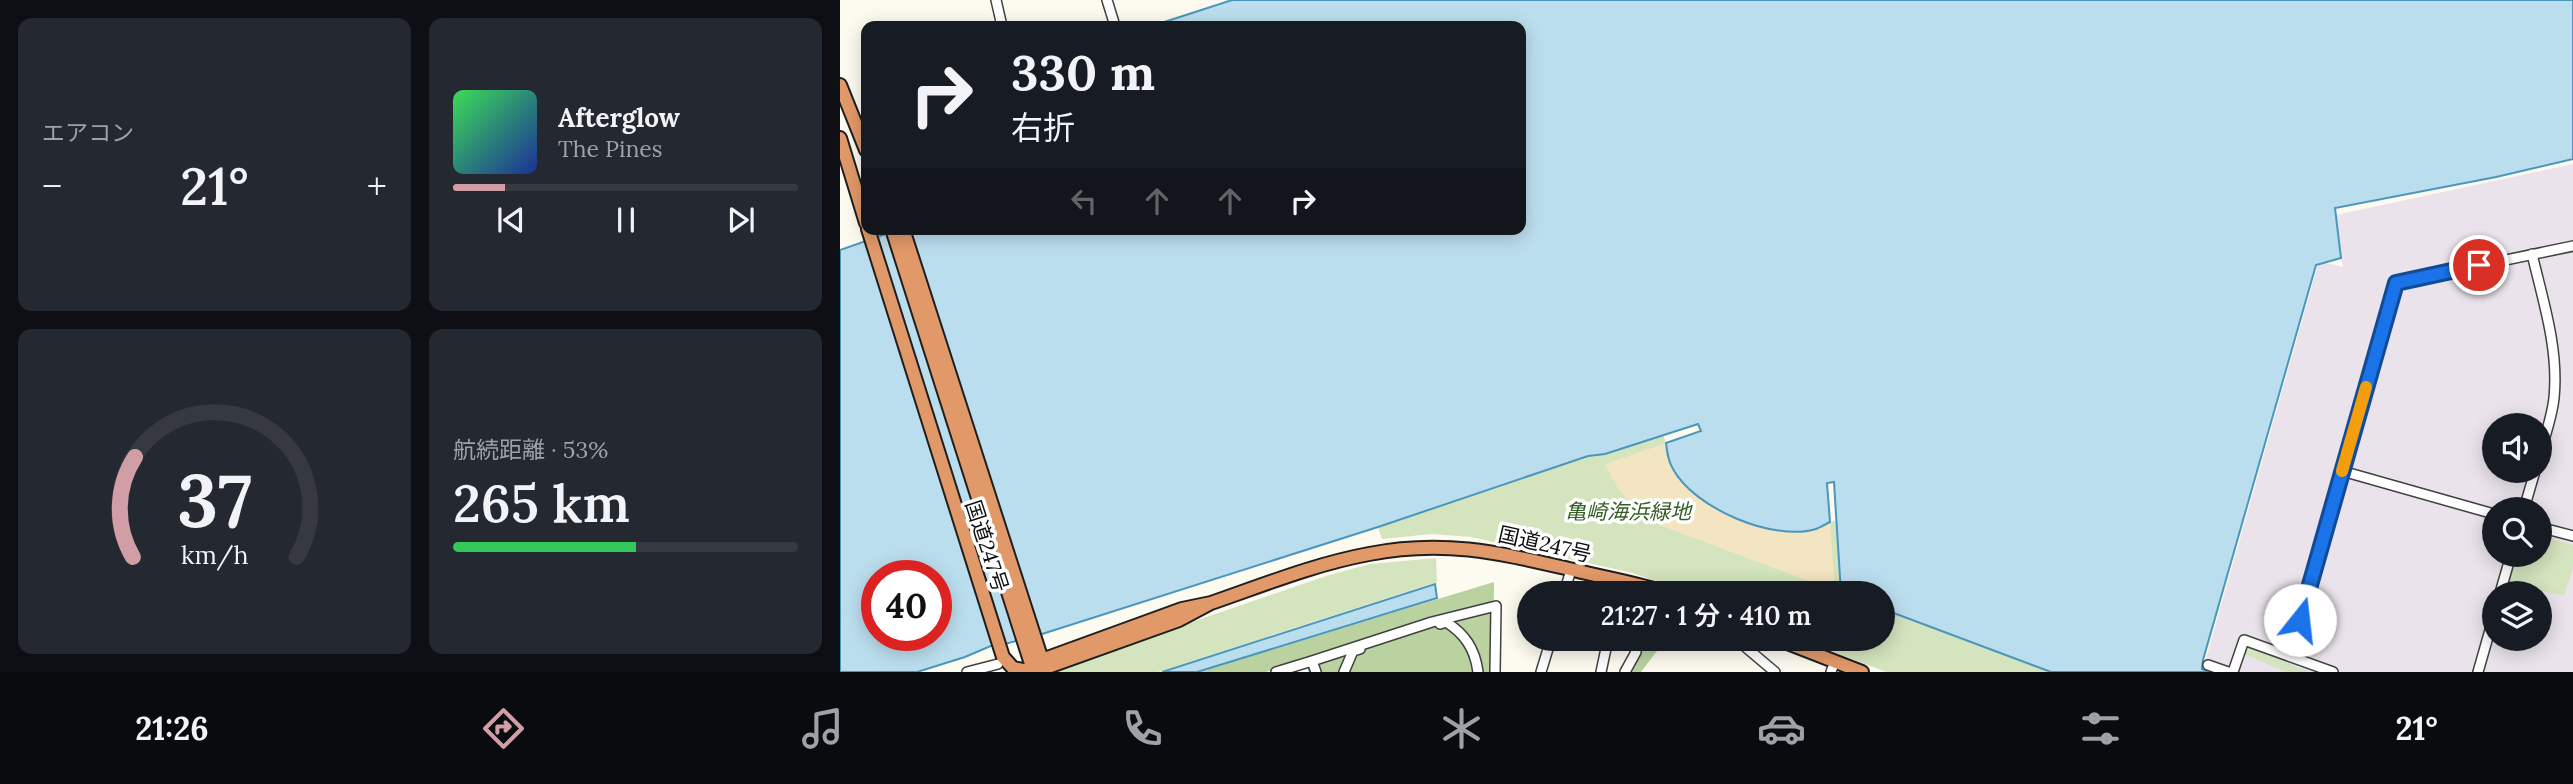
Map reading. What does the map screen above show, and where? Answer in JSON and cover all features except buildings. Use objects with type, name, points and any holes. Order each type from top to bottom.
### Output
[{"type":"highway","points":[[840,85],[861,138]]},
{"type":"highway","points":[[840,138],[861,205]]},
{"type":"highway","name":"国道247号","points":[[870,235],[1000,659],[1013,668],[1034,672],[1179,620],[1211,603]]},
{"type":"highway","name":"国道247号","points":[[894,235],[1030,642]]},
{"type":"highway","name":"国道247号","points":[[905,235],[1036,662],[1182,609],[1211,603],[1352,558],[1412,548],[1472,548],[1516,556],[1602,581]]},
{"type":"highway","points":[[1802,651],[1833,666],[1862,672]]},
{"type":"street","points":[[996,0],[1001,21]]},
{"type":"street","points":[[1107,0],[1113,21]]},
{"type":"street","points":[[2290,656],[2396,283],[2573,246]]},
{"type":"street","points":[[2532,254],[2553,345],[2555,364],[2550,413]]},
{"type":"street","points":[[2343,471],[2482,511]]},
{"type":"street","points":[[2552,530],[2573,536]]},
{"type":"street","points":[[1568,581],[1571,570]]},
{"type":"street","points":[[1276,672],[1432,622],[1496,606],[1495,672]]},
{"type":"street","points":[[1344,672],[1353,651],[1446,622],[1470,643],[1478,672]]},
{"type":"street","points":[[2208,665],[2230,672],[2244,640],[2333,672]]},
{"type":"street","points":[[1541,672],[1547,651]]},
{"type":"street","points":[[1601,672],[1605,651]]},
{"type":"street","points":[[1625,672],[1636,651]]},
{"type":"street","points":[[1750,651],[1775,672]]},
{"type":"street","points":[[2478,672],[2484,651]]},
{"type":"street","points":[[967,672],[1000,659]]},
{"type":"street","points":[[1312,661],[1316,672]]},
{"type":"shaded area","points":[[2573,164],[2573,672],[2210,672],[2203,669],[2319,261],[2343,267],[2331,216]]},
{"type":"green space","name":"亀崎海浜緑地","points":[[1663,435],[1666,443],[1727,514],[1753,525],[1791,531],[1816,529],[1836,520],[1840,581],[1656,581],[1633,573],[1471,537],[1432,534],[1382,539],[1378,527],[1588,456],[1605,454]]},
{"type":"green space","points":[[2552,539],[2573,545],[2573,567],[2564,596],[2552,594],[2552,581],[2510,581],[2514,567],[2552,567]]},
{"type":"green space","points":[[1436,558],[1437,582],[1158,672],[1054,672],[1058,668],[1326,576],[1370,564]]},
{"type":"green space","points":[[1494,582],[1493,672],[1322,672],[1316,656],[1266,672],[1197,672]]},
{"type":"green space","points":[[1895,614],[2051,672],[1886,672],[1831,651],[1895,651]]},
{"type":"green space","points":[[2248,647],[2309,672],[2286,672],[2244,654],[2244,649]]},
{"type":"green space","points":[[1632,651],[1657,651],[1641,672],[1629,672]]},
{"type":"sand","points":[[1666,443],[1670,463],[1683,483],[1716,508],[1758,526],[1779,530],[1799,532],[1816,529],[1830,522],[1834,581],[1808,581],[1662,526],[1626,498],[1605,464]]},
{"type":"water","points":[[1232,0],[2573,0],[2573,159],[2496,177],[2335,208],[2341,258],[2316,265],[2203,660],[2202,669],[2210,672],[2051,672],[1895,614],[1895,581],[1840,581],[1834,482],[1827,483],[1830,522],[1816,529],[1798,532],[1778,531],[1736,518],[1716,509],[1683,483],[1670,463],[1666,443],[1701,431],[1698,424],[1605,454],[1588,456],[1378,527],[1042,634],[993,645],[917,672],[840,672],[840,250],[883,235],[1526,235],[1526,21],[1167,21]]},
{"type":"water","points":[[1435,584],[1437,598],[1197,672],[1162,672]]},
{"type":"waterway","points":[[1500,649],[1500,672]]},
{"type":"slow traffic","points":[[2342,471],[2366,387]]},
{"type":"route","points":[[2300,620],[2396,283],[2479,265]]}]
